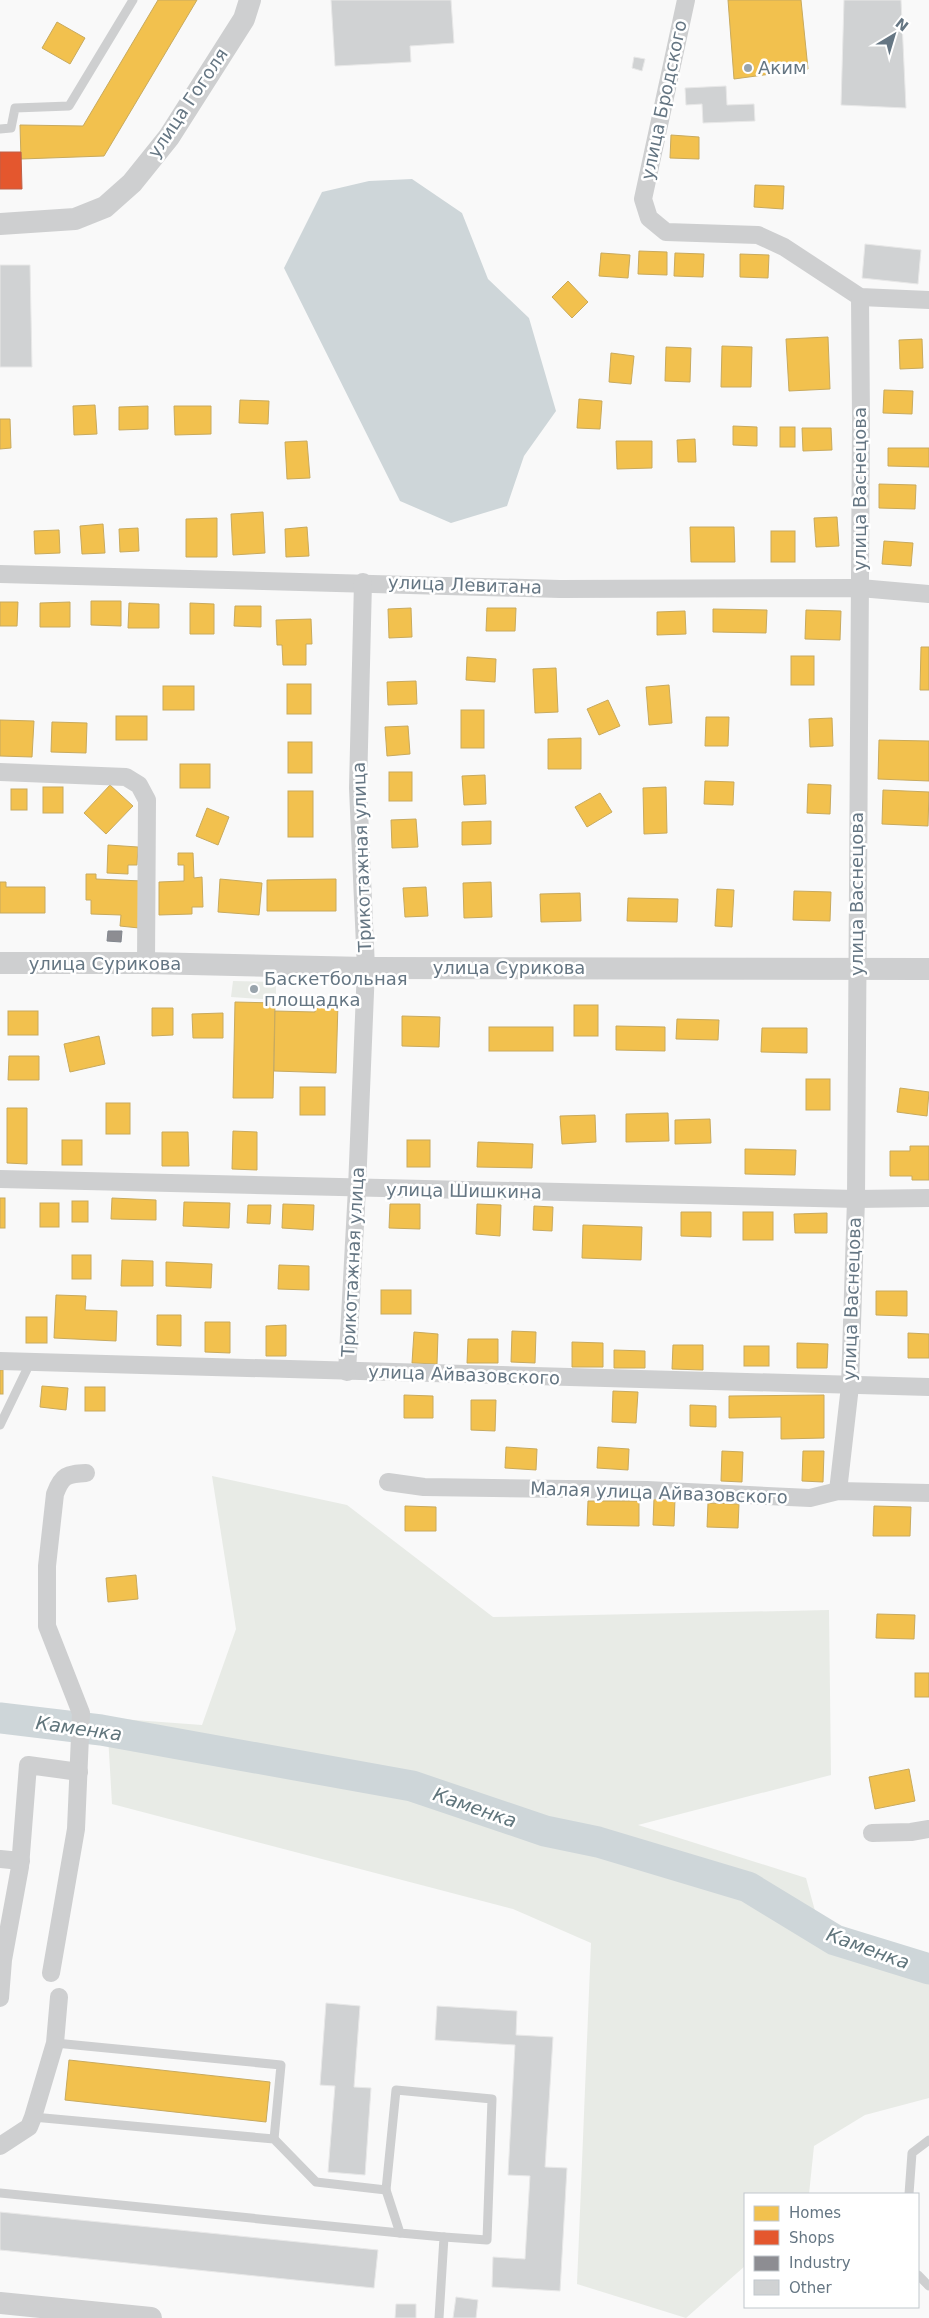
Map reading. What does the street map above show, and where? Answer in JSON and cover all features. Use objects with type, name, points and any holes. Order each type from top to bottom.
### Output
[{"type":"street","name":"улица Гоголя","points":[[0,224],[75,220],[105,207],[132,183],[169,137],[244,19],[250,0]]},
{"type":"street","name":"улица Бродского","points":[[686,0],[643,199],[649,218],[666,232],[758,235],[784,246],[860,297]]},
{"type":"street","points":[[860,297],[929,300]]},
{"type":"street","name":"улица Васнецова","points":[[838,1491],[850,1386],[856,1199],[860,297]]},
{"type":"street","name":"улица Левитана","points":[[0,574],[363,582],[560,589],[860,588],[929,594]]},
{"type":"street","name":"Трикотажная улица","points":[[347,1372],[366,968],[358,788],[363,582]]},
{"type":"street","points":[[0,772],[112,776],[126,778],[139,785],[147,800],[146,963]]},
{"type":"street","name":"улица Сурикова","points":[[0,963],[146,963],[366,968],[929,969]]},
{"type":"street","name":"улица Шишкина","points":[[0,1179],[856,1199],[929,1198]]},
{"type":"street","name":"улица Айвазовского","points":[[0,1361],[929,1387]]},
{"type":"street","points":[[51,1973],[76,1829],[81,1713],[47,1626],[47,1566],[55,1494],[59,1482],[69,1474],[86,1472]]},
{"type":"street","name":"Малая улица Айвазовского","points":[[388,1482],[424,1487],[647,1490],[810,1498],[838,1491],[929,1493]]},
{"type":"street","points":[[0,1998],[3,1960],[21,1861],[28,1765],[79,1772]]},
{"type":"street","points":[[872,1833],[911,1832],[929,1829]]},
{"type":"street","points":[[0,1859],[21,1861]]},
{"type":"street","points":[[0,2146],[29,2127],[33,2117],[55,2043],[59,1997]]},
{"type":"street","points":[[0,2303],[151,2318]]},
{"type":"lane","points":[[0,129],[11,128],[15,108],[69,106],[133,0]]},
{"type":"lane","points":[[0,1425],[30,1363]]},
{"type":"lane","points":[[55,2043],[281,2065],[274,2140]]},
{"type":"lane","points":[[0,2193],[444,2237],[487,2240],[492,2099],[396,2090],[386,2190],[400,2232]]},
{"type":"lane","points":[[33,2117],[274,2140],[316,2182],[386,2190]]},
{"type":"lane","points":[[909,2193],[912,2152],[929,2140]]},
{"type":"lane","points":[[439,2318],[444,2237]]},
{"type":"lane","points":[[919,2276],[929,2286]]},
{"type":"shaded area","points":[[412,179],[462,213],[488,279],[529,318],[556,411],[524,456],[507,506],[451,523],[400,501],[284,268],[322,192],[369,181]]},
{"type":"shaded area","name":"Баскетбольная площадка","points":[[233,981],[276,982],[276,1000],[231,997]]},
{"type":"shaded area","points":[[212,1476],[347,1505],[493,1617],[829,1610],[831,1775],[638,1825],[806,1878],[826,1951],[929,1975],[929,2098],[865,2115],[814,2146],[809,2193],[744,2193],[744,2267],[686,2318],[577,2284],[591,1943],[513,1909],[112,1804],[107,1718],[202,1725],[236,1629]]},
{"type":"building: Homes","points":[[158,0],[197,0],[104,156],[21,159],[20,125],[83,126]]},
{"type":"building: Homes","points":[[728,0],[801,0],[808,69],[734,79]]},
{"type":"building: Homes","points":[[57,22],[85,38],[70,64],[42,48]]},
{"type":"building: Homes","points":[[671,135],[699,137],[699,159],[670,158]]},
{"type":"building: Homes","points":[[755,185],[784,186],[783,209],[754,207]]},
{"type":"building: Homes","points":[[639,251],[667,252],[667,275],[638,274]]},
{"type":"building: Homes","points":[[601,253],[630,255],[628,278],[599,276]]},
{"type":"building: Homes","points":[[675,253],[704,254],[703,277],[674,276]]},
{"type":"building: Homes","points":[[740,254],[769,255],[768,278],[740,277]]},
{"type":"building: Homes","points":[[568,281],[588,302],[572,318],[552,297]]},
{"type":"building: Homes","points":[[828,337],[830,389],[789,391],[786,339]]},
{"type":"building: Homes","points":[[922,339],[923,368],[900,369],[899,340]]},
{"type":"building: Homes","points":[[722,346],[752,347],[751,387],[721,387]]},
{"type":"building: Homes","points":[[666,347],[691,348],[690,382],[665,381]]},
{"type":"building: Homes","points":[[611,353],[634,356],[631,384],[609,382]]},
{"type":"building: Homes","points":[[884,390],[913,391],[912,414],[883,413]]},
{"type":"building: Homes","points":[[579,399],[602,401],[600,429],[577,428]]},
{"type":"building: Homes","points":[[240,400],[269,401],[268,424],[239,423]]},
{"type":"building: Homes","points":[[95,405],[97,434],[74,435],[73,406]]},
{"type":"building: Homes","points":[[148,406],[148,429],[119,430],[119,407]]},
{"type":"building: Homes","points":[[174,406],[211,406],[211,434],[175,435]]},
{"type":"building: Homes","points":[[0,419],[10,419],[11,448],[0,449]]},
{"type":"building: Homes","points":[[733,426],[757,427],[757,446],[733,445]]},
{"type":"building: Homes","points":[[780,427],[795,427],[795,447],[780,447]]},
{"type":"building: Homes","points":[[802,428],[831,428],[832,450],[803,451]]},
{"type":"building: Homes","points":[[695,439],[696,462],[678,462],[677,440]]},
{"type":"building: Homes","points":[[307,441],[310,478],[287,479],[285,442]]},
{"type":"building: Homes","points":[[616,441],[652,441],[652,468],[617,469]]},
{"type":"building: Homes","points":[[888,448],[929,448],[929,467],[888,466]]},
{"type":"building: Homes","points":[[879,484],[916,485],[915,509],[879,508]]},
{"type":"building: Homes","points":[[263,512],[265,553],[233,555],[231,514]]},
{"type":"building: Homes","points":[[837,517],[839,546],[816,547],[814,518]]},
{"type":"building: Homes","points":[[217,518],[217,557],[186,557],[186,519]]},
{"type":"building: Homes","points":[[103,524],[105,553],[82,554],[80,526]]},
{"type":"building: Homes","points":[[307,527],[309,556],[286,557],[285,529]]},
{"type":"building: Homes","points":[[690,527],[734,527],[735,562],[691,562]]},
{"type":"building: Homes","points":[[138,528],[139,551],[120,552],[119,529]]},
{"type":"building: Homes","points":[[59,530],[60,553],[35,554],[34,531]]},
{"type":"building: Homes","points":[[771,531],[795,531],[795,562],[771,562]]},
{"type":"building: Homes","points":[[884,541],[913,543],[911,566],[882,564]]},
{"type":"building: Homes","points":[[91,601],[121,601],[121,626],[91,625]]},
{"type":"building: Homes","points":[[0,602],[18,602],[17,626],[0,626]]},
{"type":"building: Homes","points":[[70,602],[70,627],[40,627],[40,603]]},
{"type":"building: Homes","points":[[129,603],[159,604],[159,628],[128,628]]},
{"type":"building: Homes","points":[[190,603],[214,604],[214,634],[190,634]]},
{"type":"building: Homes","points":[[235,606],[261,606],[261,627],[234,626]]},
{"type":"building: Homes","points":[[411,608],[412,637],[389,638],[388,609]]},
{"type":"building: Homes","points":[[487,608],[516,608],[515,631],[486,631]]},
{"type":"building: Homes","points":[[713,609],[767,610],[766,633],[713,632]]},
{"type":"building: Homes","points":[[806,610],[841,611],[840,640],[805,639]]},
{"type":"building: Homes","points":[[685,611],[686,634],[657,635],[657,612]]},
{"type":"building: Homes","points":[[311,619],[312,644],[306,644],[306,665],[283,665],[282,645],[277,645],[276,620]]},
{"type":"building: Homes","points":[[921,647],[929,647],[929,690],[920,690]]},
{"type":"building: Homes","points":[[791,656],[814,656],[814,685],[791,685]]},
{"type":"building: Homes","points":[[467,657],[496,659],[495,682],[466,680]]},
{"type":"building: Homes","points":[[556,668],[558,712],[535,713],[533,669]]},
{"type":"building: Homes","points":[[416,681],[417,704],[388,705],[387,682]]},
{"type":"building: Homes","points":[[287,684],[311,684],[311,714],[287,714]]},
{"type":"building: Homes","points":[[669,685],[672,723],[649,725],[646,687]]},
{"type":"building: Homes","points":[[163,686],[194,686],[194,710],[163,710]]},
{"type":"building: Homes","points":[[608,700],[620,726],[599,735],[587,709]]},
{"type":"building: Homes","points":[[461,710],[484,710],[484,748],[461,748]]},
{"type":"building: Homes","points":[[116,716],[147,716],[147,740],[116,740]]},
{"type":"building: Homes","points":[[706,717],[729,717],[728,746],[705,746]]},
{"type":"building: Homes","points":[[832,718],[833,746],[810,747],[809,719]]},
{"type":"building: Homes","points":[[0,720],[34,721],[32,757],[0,756]]},
{"type":"building: Homes","points":[[52,722],[87,723],[86,753],[51,752]]},
{"type":"building: Homes","points":[[408,726],[410,754],[387,756],[385,727]]},
{"type":"building: Homes","points":[[581,738],[581,769],[548,769],[548,739]]},
{"type":"building: Homes","points":[[879,740],[929,741],[929,781],[878,779]]},
{"type":"building: Homes","points":[[288,742],[312,742],[312,773],[288,773]]},
{"type":"building: Homes","points":[[180,764],[210,764],[210,788],[180,788]]},
{"type":"building: Homes","points":[[389,772],[412,772],[412,801],[389,801]]},
{"type":"building: Homes","points":[[485,775],[486,804],[464,805],[462,776]]},
{"type":"building: Homes","points":[[705,781],[734,782],[733,805],[704,804]]},
{"type":"building: Homes","points":[[808,784],[831,785],[830,814],[807,813]]},
{"type":"building: Homes","points":[[110,785],[133,806],[106,834],[84,813]]},
{"type":"building: Homes","points":[[43,787],[63,787],[63,813],[43,813]]},
{"type":"building: Homes","points":[[666,787],[667,833],[644,834],[643,788]]},
{"type":"building: Homes","points":[[11,789],[27,789],[27,810],[11,810]]},
{"type":"building: Homes","points":[[883,790],[929,792],[928,826],[882,824]]},
{"type":"building: Homes","points":[[288,791],[313,791],[313,837],[288,837]]},
{"type":"building: Homes","points":[[600,793],[612,812],[587,827],[575,807]]},
{"type":"building: Homes","points":[[207,808],[229,817],[218,845],[196,836]]},
{"type":"building: Homes","points":[[416,819],[418,847],[392,848],[391,820]]},
{"type":"building: Homes","points":[[491,821],[491,844],[462,845],[462,822]]},
{"type":"building: Homes","points":[[108,845],[138,847],[137,865],[128,865],[128,874],[107,873]]},
{"type":"building: Homes","points":[[178,853],[193,853],[194,878],[202,877],[203,907],[192,907],[192,914],[159,915],[159,882],[184,881],[184,865],[178,865]]},
{"type":"building: Homes","points":[[86,874],[96,874],[96,879],[142,881],[139,928],[120,926],[121,915],[91,914],[91,900],[86,900]]},
{"type":"building: Homes","points":[[220,879],[262,883],[259,915],[218,912]]},
{"type":"building: Homes","points":[[336,879],[336,911],[267,911],[267,880]]},
{"type":"building: Homes","points":[[0,882],[6,882],[6,887],[45,887],[45,913],[0,913]]},
{"type":"building: Homes","points":[[491,882],[492,917],[464,918],[463,883]]},
{"type":"building: Homes","points":[[426,887],[428,916],[405,917],[403,888]]},
{"type":"building: Homes","points":[[717,889],[734,890],[732,927],[715,926]]},
{"type":"building: Homes","points":[[794,891],[831,892],[830,921],[793,920]]},
{"type":"building: Homes","points":[[580,893],[581,921],[541,922],[540,894]]},
{"type":"building: Homes","points":[[628,898],[678,899],[677,922],[627,921]]},
{"type":"building: Homes","points":[[235,1002],[275,1003],[273,1098],[233,1098]]},
{"type":"building: Homes","points":[[315,1002],[338,1003],[336,1073],[274,1071],[275,1011],[315,1012]]},
{"type":"building: Homes","points":[[574,1005],[598,1005],[598,1036],[574,1036]]},
{"type":"building: Homes","points":[[152,1008],[173,1008],[173,1035],[152,1036]]},
{"type":"building: Homes","points":[[8,1011],[38,1011],[38,1035],[8,1035]]},
{"type":"building: Homes","points":[[223,1013],[223,1038],[193,1038],[192,1014]]},
{"type":"building: Homes","points":[[402,1016],[440,1017],[439,1047],[402,1046]]},
{"type":"building: Homes","points":[[677,1019],[719,1020],[718,1040],[676,1039]]},
{"type":"building: Homes","points":[[616,1026],[665,1027],[665,1051],[616,1050]]},
{"type":"building: Homes","points":[[489,1027],[553,1027],[553,1051],[489,1051]]},
{"type":"building: Homes","points":[[762,1028],[807,1028],[807,1053],[761,1052]]},
{"type":"building: Homes","points":[[99,1036],[105,1064],[70,1072],[64,1044]]},
{"type":"building: Homes","points":[[9,1056],[39,1056],[39,1080],[8,1080]]},
{"type":"building: Homes","points":[[806,1079],[830,1079],[830,1110],[806,1110]]},
{"type":"building: Homes","points":[[300,1087],[325,1087],[325,1115],[300,1115]]},
{"type":"building: Homes","points":[[900,1088],[929,1092],[927,1116],[897,1112]]},
{"type":"building: Homes","points":[[106,1103],[130,1103],[130,1134],[106,1134]]},
{"type":"building: Homes","points":[[7,1108],[27,1108],[27,1164],[7,1163]]},
{"type":"building: Homes","points":[[668,1113],[669,1141],[626,1142],[626,1114]]},
{"type":"building: Homes","points":[[595,1115],[596,1142],[562,1144],[560,1116]]},
{"type":"building: Homes","points":[[710,1119],[711,1143],[675,1144],[675,1120]]},
{"type":"building: Homes","points":[[233,1131],[257,1132],[257,1170],[232,1169]]},
{"type":"building: Homes","points":[[162,1132],[188,1132],[189,1166],[162,1166]]},
{"type":"building: Homes","points":[[62,1140],[82,1140],[82,1165],[62,1165]]},
{"type":"building: Homes","points":[[407,1140],[430,1140],[430,1167],[407,1167]]},
{"type":"building: Homes","points":[[478,1142],[533,1144],[532,1168],[477,1167]]},
{"type":"building: Homes","points":[[910,1146],[929,1146],[929,1180],[912,1180],[912,1176],[890,1176],[890,1151],[910,1151]]},
{"type":"building: Homes","points":[[745,1149],[796,1150],[795,1175],[745,1174]]},
{"type":"building: Homes","points":[[0,1198],[5,1198],[5,1228],[0,1228]]},
{"type":"building: Homes","points":[[112,1198],[156,1200],[156,1220],[111,1219]]},
{"type":"building: Homes","points":[[72,1201],[88,1201],[88,1222],[72,1222]]},
{"type":"building: Homes","points":[[184,1202],[230,1203],[229,1228],[183,1226]]},
{"type":"building: Homes","points":[[40,1203],[59,1203],[59,1227],[40,1227]]},
{"type":"building: Homes","points":[[283,1204],[314,1205],[313,1230],[282,1228]]},
{"type":"building: Homes","points":[[390,1204],[420,1204],[420,1229],[389,1228]]},
{"type":"building: Homes","points":[[477,1204],[501,1205],[500,1236],[476,1234]]},
{"type":"building: Homes","points":[[248,1205],[271,1205],[270,1224],[247,1223]]},
{"type":"building: Homes","points":[[534,1206],[553,1207],[552,1231],[533,1230]]},
{"type":"building: Homes","points":[[681,1212],[711,1212],[711,1237],[681,1236]]},
{"type":"building: Homes","points":[[743,1212],[773,1212],[773,1240],[743,1240]]},
{"type":"building: Homes","points":[[827,1213],[827,1233],[795,1233],[794,1214]]},
{"type":"building: Homes","points":[[583,1225],[642,1227],[641,1260],[582,1258]]},
{"type":"building: Homes","points":[[72,1255],[91,1255],[91,1279],[72,1279]]},
{"type":"building: Homes","points":[[122,1260],[153,1261],[153,1286],[121,1286]]},
{"type":"building: Homes","points":[[166,1262],[212,1264],[211,1288],[166,1286]]},
{"type":"building: Homes","points":[[279,1265],[309,1266],[309,1290],[278,1289]]},
{"type":"building: Homes","points":[[381,1290],[411,1290],[411,1314],[381,1314]]},
{"type":"building: Homes","points":[[876,1291],[907,1291],[907,1316],[876,1315]]},
{"type":"building: Homes","points":[[56,1295],[86,1296],[85,1310],[117,1311],[116,1341],[54,1338]]},
{"type":"building: Homes","points":[[157,1315],[181,1315],[181,1346],[157,1345]]},
{"type":"building: Homes","points":[[26,1317],[47,1317],[47,1343],[26,1343]]},
{"type":"building: Homes","points":[[205,1322],[230,1322],[230,1353],[205,1352]]},
{"type":"building: Homes","points":[[286,1325],[286,1356],[266,1356],[266,1326]]},
{"type":"building: Homes","points":[[512,1331],[536,1332],[535,1363],[511,1362]]},
{"type":"building: Homes","points":[[414,1332],[438,1334],[437,1364],[412,1363]]},
{"type":"building: Homes","points":[[908,1333],[929,1334],[929,1358],[908,1358]]},
{"type":"building: Homes","points":[[468,1339],[498,1339],[498,1363],[467,1363]]},
{"type":"building: Homes","points":[[572,1342],[603,1343],[603,1367],[572,1367]]},
{"type":"building: Homes","points":[[797,1343],[828,1344],[827,1368],[797,1368]]},
{"type":"building: Homes","points":[[673,1345],[703,1345],[703,1370],[672,1369]]},
{"type":"building: Homes","points":[[744,1346],[769,1346],[769,1366],[744,1366]]},
{"type":"building: Homes","points":[[614,1350],[645,1351],[645,1368],[614,1368]]},
{"type":"building: Homes","points":[[0,1370],[3,1370],[3,1394],[0,1394]]},
{"type":"building: Homes","points":[[42,1386],[68,1388],[66,1410],[40,1407]]},
{"type":"building: Homes","points":[[85,1387],[105,1387],[105,1411],[85,1411]]},
{"type":"building: Homes","points":[[613,1391],[638,1392],[636,1423],[612,1422]]},
{"type":"building: Homes","points":[[404,1395],[433,1396],[433,1418],[404,1418]]},
{"type":"building: Homes","points":[[824,1395],[824,1438],[781,1439],[781,1417],[729,1418],[729,1396]]},
{"type":"building: Homes","points":[[471,1400],[496,1400],[495,1431],[471,1430]]},
{"type":"building: Homes","points":[[690,1405],[716,1406],[716,1427],[690,1426]]},
{"type":"building: Homes","points":[[506,1447],[537,1449],[536,1470],[505,1468]]},
{"type":"building: Homes","points":[[598,1447],[629,1449],[628,1470],[597,1468]]},
{"type":"building: Homes","points":[[722,1451],[743,1452],[742,1482],[721,1481]]},
{"type":"building: Homes","points":[[803,1451],[824,1451],[823,1482],[802,1481]]},
{"type":"building: Homes","points":[[654,1498],[675,1499],[674,1526],[653,1525]]},
{"type":"building: Homes","points":[[588,1501],[639,1501],[639,1526],[587,1525]]},
{"type":"building: Homes","points":[[708,1503],[739,1504],[738,1528],[707,1527]]},
{"type":"building: Homes","points":[[405,1506],[436,1507],[436,1531],[405,1531]]},
{"type":"building: Homes","points":[[874,1506],[911,1507],[910,1536],[873,1536]]},
{"type":"building: Homes","points":[[136,1575],[138,1599],[108,1602],[106,1578]]},
{"type":"building: Homes","points":[[877,1614],[915,1615],[914,1639],[876,1638]]},
{"type":"building: Homes","points":[[915,1673],[929,1673],[929,1697],[915,1697]]},
{"type":"building: Homes","points":[[909,1769],[915,1801],[875,1809],[869,1777]]},
{"type":"building: Homes","points":[[69,2060],[270,2082],[266,2122],[65,2100]]},
{"type":"building: Shops","points":[[0,152],[21,152],[22,189],[0,189]]},
{"type":"building: Industry","points":[[108,931],[122,931],[121,942],[107,941]]},
{"type":"building: Other","points":[[331,0],[451,0],[454,43],[410,46],[411,62],[335,66]]},
{"type":"building: Other","points":[[844,0],[901,0],[906,108],[841,105]]},
{"type":"building: Other","points":[[634,57],[645,59],[642,71],[632,68]]},
{"type":"building: Other","points":[[726,86],[727,105],[754,104],[755,121],[703,123],[702,104],[686,105],[685,88]]},
{"type":"building: Other","points":[[865,244],[921,250],[918,284],[862,278]]},
{"type":"building: Other","points":[[0,265],[30,265],[32,367],[0,367]]},
{"type":"building: Other","points":[[326,2003],[360,2006],[354,2087],[371,2088],[365,2175],[328,2172],[335,2086],[320,2085]]},
{"type":"building: Other","points":[[437,2006],[517,2011],[516,2035],[553,2037],[545,2167],[567,2168],[560,2291],[492,2287],[493,2257],[525,2259],[530,2176],[508,2175],[515,2045],[435,2040]]},
{"type":"building: Other","points":[[0,2212],[378,2250],[374,2288],[0,2250]]},
{"type":"building: Other","points":[[456,2297],[478,2300],[476,2318],[453,2318]]},
{"type":"building: Other","points":[[396,2304],[416,2304],[416,2318],[395,2318]]},
{"type":"waterway","name":"Каменка","points":[[0,1718],[101,1730],[412,1786],[545,1831],[598,1842],[748,1887],[835,1940],[929,1969]]},
{"type":"place","name":"Аким","points":[[748,68]]},
{"type":"place","name":"Баскетбольная площадка","points":[[254,989]]}]
